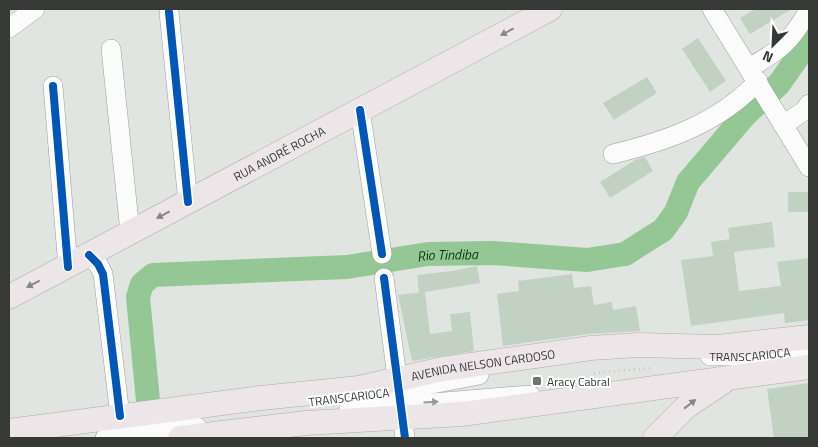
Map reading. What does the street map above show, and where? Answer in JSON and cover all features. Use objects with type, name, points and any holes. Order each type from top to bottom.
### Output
[{"type":"main road","name":"RUA ANDRÉ ROCHA","points":[[9,297],[550,9]]},
{"type":"main road","name":"AVENIDA NELSON CARDOSO","points":[[180,438],[306,423],[400,406],[450,368],[591,348],[638,344],[718,347],[809,337]]},
{"type":"main road","name":"AVENIDA NELSON CARDOSO","points":[[9,431],[120,416],[150,423],[359,388],[400,406],[462,414],[809,367]]},
{"type":"main road","points":[[655,438],[687,406],[714,387],[734,377]]},
{"type":"street","points":[[9,28],[34,9]]},
{"type":"street","points":[[712,9],[809,167]]},
{"type":"street","points":[[613,154],[650,145],[685,133],[740,100],[773,54],[793,37],[809,10]]},
{"type":"street","points":[[169,12],[188,202]]},
{"type":"street","points":[[111,48],[130,232]]},
{"type":"street","points":[[53,86],[68,267]]},
{"type":"street","points":[[780,120],[804,111],[809,104]]},
{"type":"street","points":[[360,110],[382,254]]},
{"type":"street","points":[[89,256],[98,264],[103,274],[120,416]]},
{"type":"street","points":[[384,278],[400,406]]},
{"type":"street","name":"TRANSCARIOCA","points":[[400,406],[577,358],[629,355],[736,357],[809,348]]},
{"type":"street","name":"TRANSCARIOCA","points":[[400,406],[542,394],[809,359]]},
{"type":"street","points":[[38,438],[150,423]]},
{"type":"street","points":[[105,438],[150,423]]},
{"type":"path","points":[[594,373],[662,368]]},
{"type":"building","points":[[755,9],[792,9],[750,34],[740,18]]},
{"type":"building","points":[[698,38],[726,81],[710,92],[682,49]]},
{"type":"building","points":[[647,77],[657,93],[614,120],[603,103]]},
{"type":"building","points":[[645,157],[653,171],[610,198],[600,182],[635,160]]},
{"type":"building","points":[[788,192],[809,192],[809,212],[788,212]]},
{"type":"building","points":[[772,222],[775,247],[734,252],[739,291],[781,286],[777,262],[809,258],[809,320],[785,323],[784,313],[691,326],[681,260],[713,256],[711,242],[730,239],[728,228]]},
{"type":"building","points":[[477,266],[480,283],[419,293],[417,275]]},
{"type":"building","points":[[572,274],[574,288],[591,286],[594,305],[612,302],[613,310],[636,306],[640,331],[589,334],[503,346],[497,294],[519,291],[518,281]]},
{"type":"building","points":[[425,292],[430,334],[452,331],[450,314],[470,312],[474,351],[412,361],[398,295]]},
{"type":"building","points":[[809,383],[809,438],[774,438],[767,389]]},
{"type":"waterway","name":"Rio Tindiba","points":[[151,432],[138,297],[142,284],[153,275],[347,267],[428,254],[493,253],[587,260],[625,254],[663,230],[676,212],[688,182],[746,114],[779,84],[809,41]]},
{"type":"cycle path","points":[[169,12],[188,202]]},
{"type":"cycle path","points":[[53,86],[68,267]]},
{"type":"cycle path","points":[[360,110],[382,254]]},
{"type":"cycle path","points":[[89,255],[98,264],[103,274],[120,416]]},
{"type":"cycle path","points":[[384,278],[405,438]]},
{"type":"place","name":"Aracy Cabral","points":[[537,381]]}]
